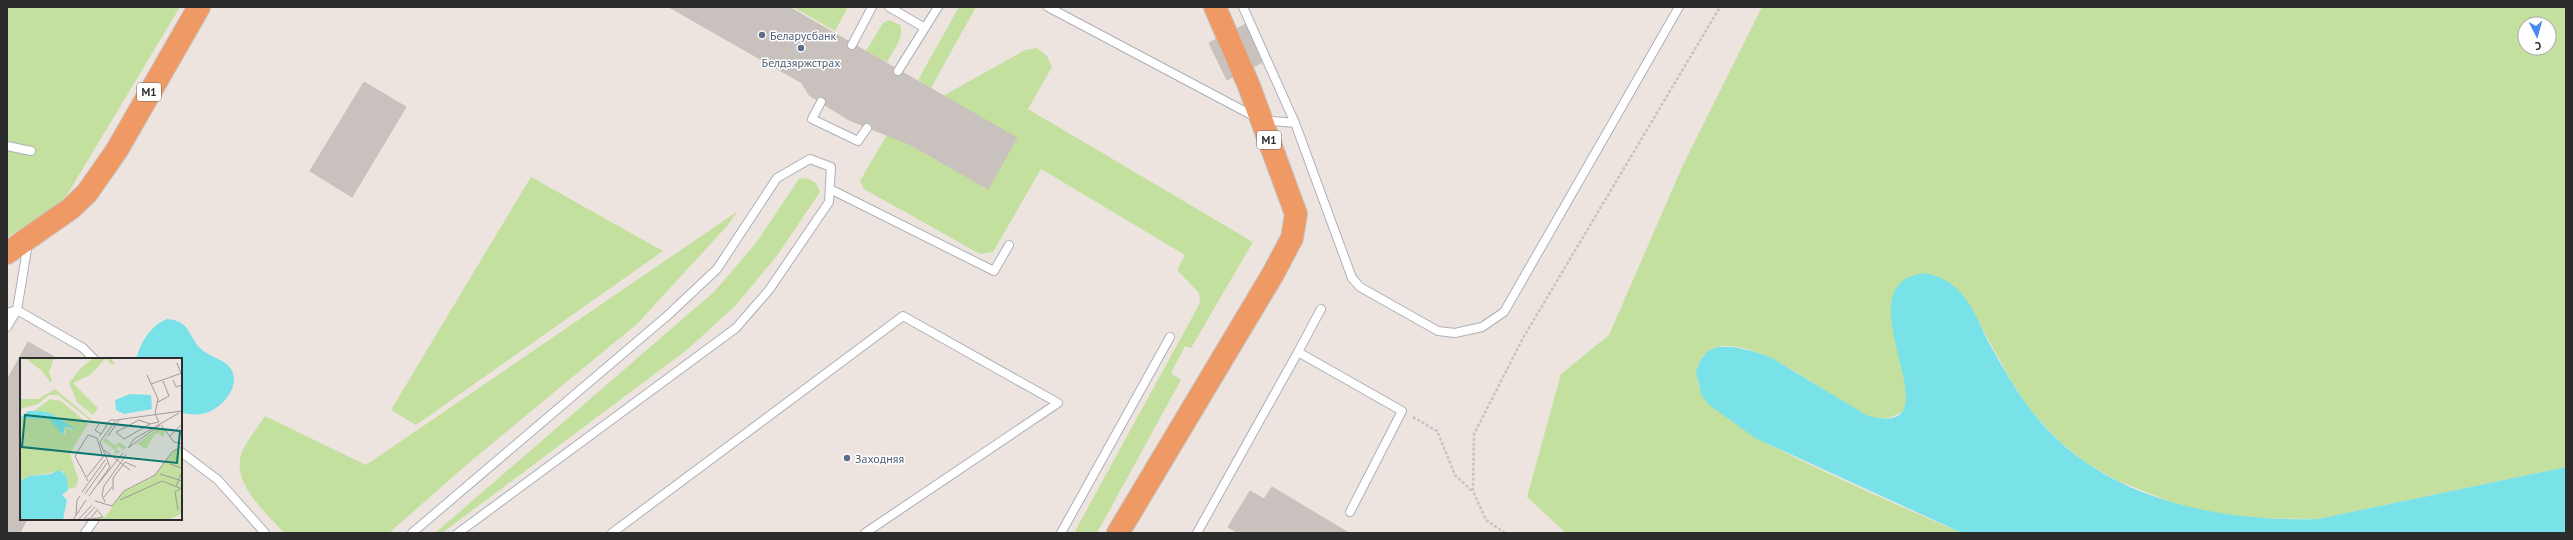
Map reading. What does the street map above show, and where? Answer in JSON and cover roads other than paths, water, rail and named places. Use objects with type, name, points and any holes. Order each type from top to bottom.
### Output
[{"type":"highway","name":"М1","points":[[7,253],[29,240],[70,209],[99,177],[199,7]]},
{"type":"highway","name":"М1","points":[[1118,533],[1273,274],[1292,238],[1296,214],[1261,120],[1215,7]]},
{"type":"lane","points":[[852,45],[872,7]]},
{"type":"lane","points":[[889,7],[925,28]]},
{"type":"lane","points":[[898,71],[938,7]]},
{"type":"lane","points":[[1048,7],[1261,120],[1295,123]]},
{"type":"lane","points":[[1243,7],[1295,123],[1352,278],[1360,287],[1438,331],[1455,333],[1482,327],[1504,312],[1679,7]]},
{"type":"lane","points":[[821,102],[812,119],[858,141],[867,128]]},
{"type":"lane","points":[[7,146],[30,150]]},
{"type":"lane","points":[[412,533],[667,316],[717,269],[777,178],[810,159],[831,167],[829,202],[770,290],[736,328],[458,533]]},
{"type":"lane","points":[[830,189],[994,271],[1009,245]]},
{"type":"lane","points":[[7,327],[17,310],[29,240]]},
{"type":"lane","points":[[1197,533],[1321,309]]},
{"type":"lane","points":[[7,313],[17,310],[83,348],[93,358]]},
{"type":"lane","points":[[612,533],[904,316],[1058,403],[865,533]]},
{"type":"lane","points":[[1061,533],[1170,337]]},
{"type":"lane","points":[[1298,352],[1402,411],[1350,512]]},
{"type":"lane","points":[[182,453],[218,480],[265,533]]},
{"type":"lane","points":[[85,533],[94,520]]},
{"type":"water","points":[[1925,273],[1938,277],[1954,286],[1967,300],[1988,341],[2019,394],[2058,440],[2089,465],[2123,484],[2160,499],[2199,509],[2239,516],[2279,519],[2318,519],[2566,467],[2566,533],[1962,533],[1755,438],[1708,404],[1701,394],[1696,371],[1701,359],[1708,351],[1718,347],[1734,347],[1770,357],[1868,416],[1895,417],[1905,405],[1905,384],[1893,329],[1891,303],[1900,283]]},
{"type":"water","points":[[167,319],[175,320],[185,326],[204,352],[221,360],[231,369],[234,376],[234,383],[227,397],[216,408],[202,414],[182,413],[182,358],[136,358],[147,335],[161,322]]},
{"type":"place","name":"Беларусбанк","points":[[762,35]]},
{"type":"place","name":"Белдзяржстрах","points":[[801,48]]},
{"type":"place","name":"Заходняя","points":[[847,458]]}]
